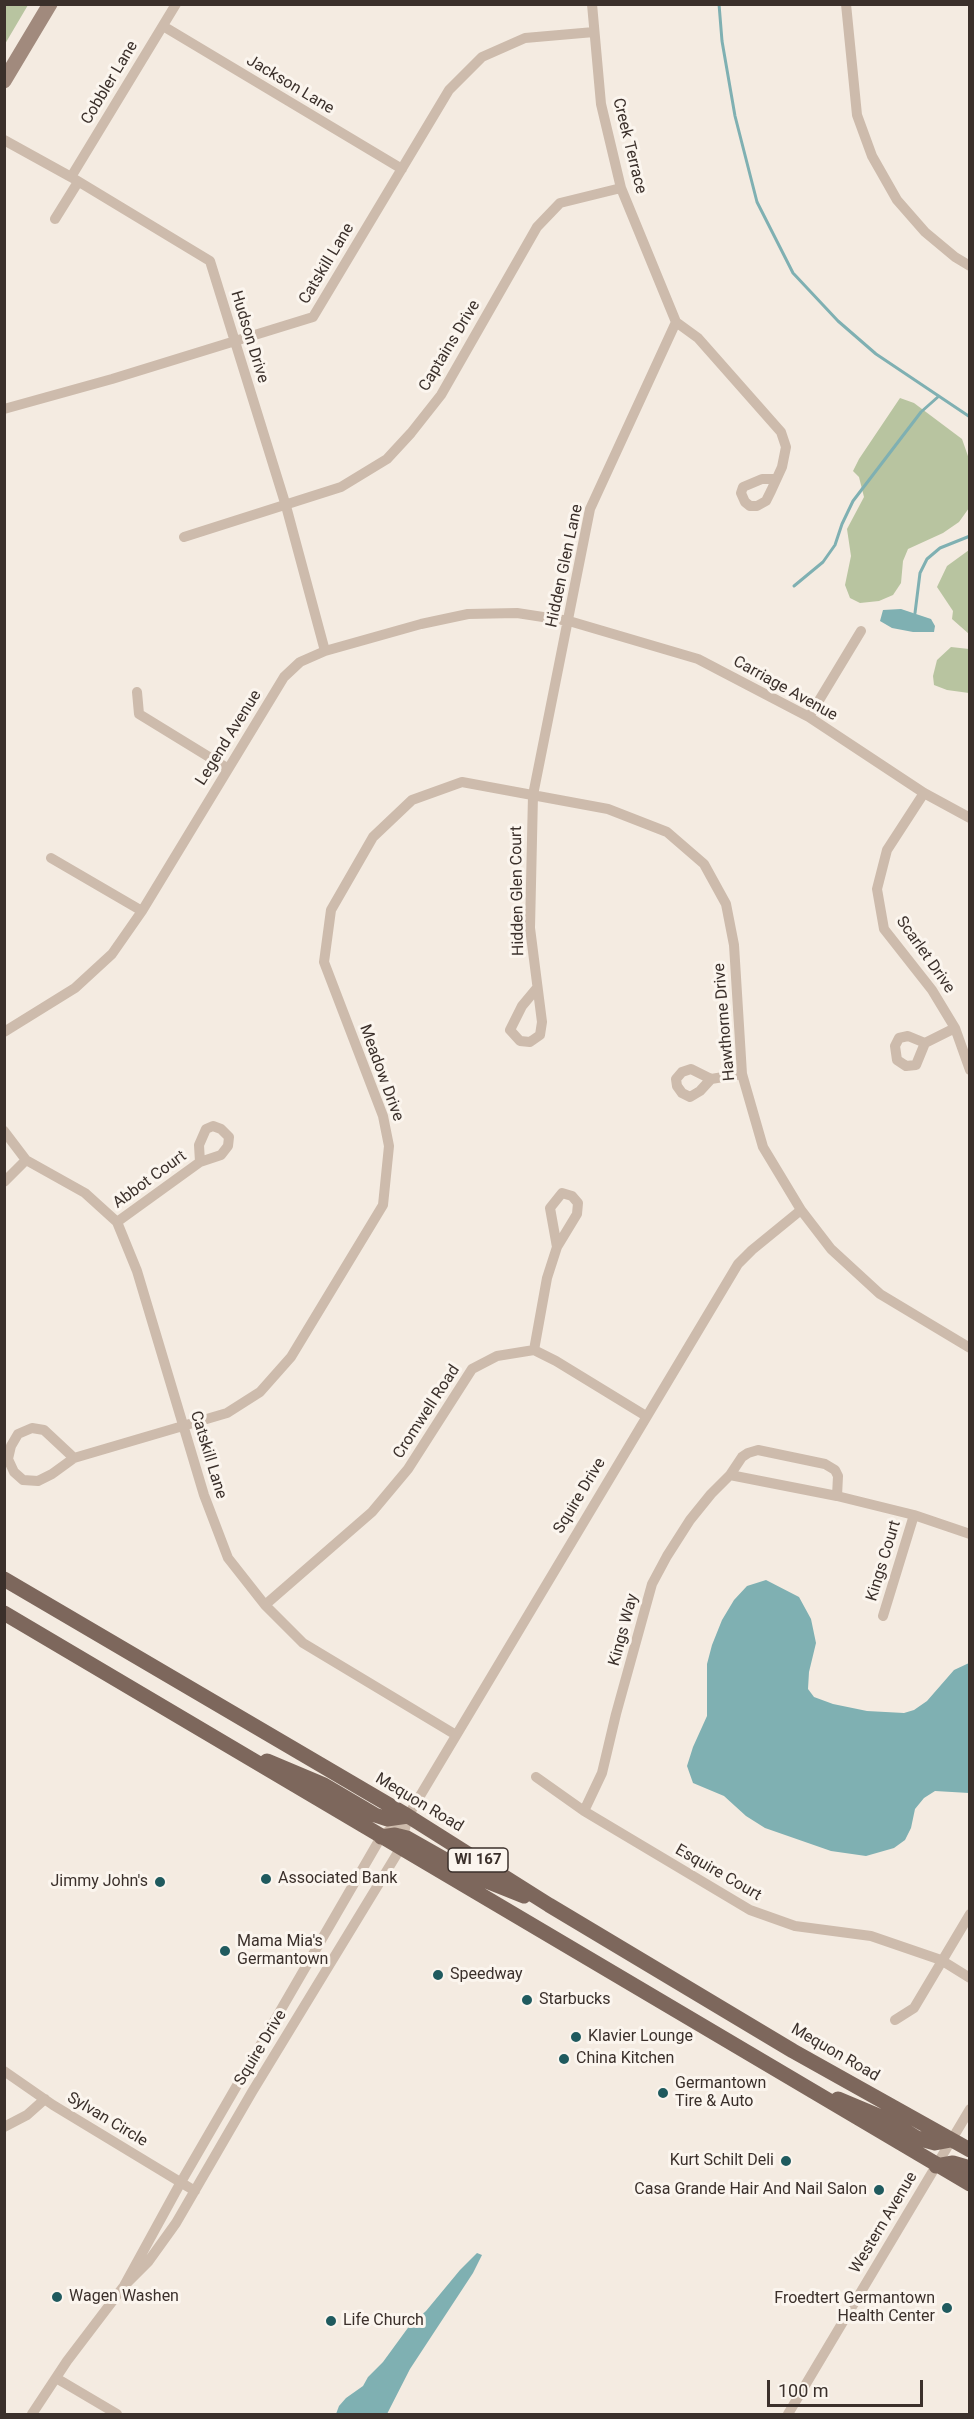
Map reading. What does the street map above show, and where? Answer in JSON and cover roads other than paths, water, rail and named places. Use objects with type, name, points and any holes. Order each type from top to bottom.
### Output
[{"type":"main road","name":"Mequon Road","points":[[4,1579],[408,1816],[549,1905],[786,2047],[969,2150]]},
{"type":"main road","points":[[4,1613],[381,1837],[395,1835],[401,1843],[421,1844],[474,1875],[510,1892],[549,1905]]},
{"type":"main road","points":[[233,1748],[324,1785],[375,1815],[387,1819],[408,1816]]},
{"type":"main road","name":"WI 167","points":[[401,1843],[773,2069],[969,2184]]},
{"type":"main road","points":[[773,2069],[786,2047]]},
{"type":"main road","points":[[812,2091],[849,2102],[888,2120],[917,2138],[935,2143],[951,2140]]},
{"type":"main road","points":[[936,2166],[953,2163],[969,2168]]},
{"type":"street","points":[[4,81],[50,4]]},
{"type":"street","name":"Cobbler Lane","points":[[55,219],[176,4]]},
{"type":"street","name":"Creek Terrace","points":[[592,4],[601,104],[621,188],[676,322]]},
{"type":"street","points":[[846,4],[857,115],[872,156],[904,208],[926,232],[969,266]]},
{"type":"street","name":"Jackson Lane","points":[[163,26],[402,169]]},
{"type":"street","name":"Catskill Lane","points":[[4,409],[112,379],[313,317],[449,90],[482,57],[525,38],[594,32]]},
{"type":"street","name":"Hudson Drive","points":[[4,140],[210,261],[286,506],[325,651]]},
{"type":"street","name":"Captains Drive","points":[[184,537],[341,487],[387,459],[441,395],[537,227],[560,203],[621,188]]},
{"type":"street","points":[[676,322],[698,338],[782,432],[786,447],[776,479]]},
{"type":"street","name":"Hidden Glen Lane","points":[[533,795],[590,508],[676,322]]},
{"type":"street","name":"Legend Avenue","points":[[4,1032],[75,988],[112,954],[142,911],[284,677],[300,662],[325,651],[421,624],[468,614],[517,613],[569,621]]},
{"type":"street","name":"Carriage Avenue","points":[[569,621],[698,659],[809,717],[924,793],[969,818]]},
{"type":"street","points":[[809,717],[861,631]]},
{"type":"street","points":[[136,692],[139,714],[227,768]]},
{"type":"street","name":"Meadow Drive","points":[[74,1458],[227,1413],[260,1392],[291,1358],[383,1205],[389,1146],[383,1116],[324,962],[331,910],[374,837],[412,800],[462,782],[533,795]]},
{"type":"street","name":"Scarlet Drive","points":[[924,793],[887,850],[877,889],[884,928],[932,990],[955,1028],[969,1070]]},
{"type":"street","name":"Hidden Glen Court","points":[[533,795],[530,928],[542,1022],[540,1035],[530,1042],[520,1041],[510,1030],[522,1006],[537,988]]},
{"type":"street","name":"Hawthorne Drive","points":[[533,795],[608,809],[667,832],[704,864],[726,904],[734,945],[742,1074],[763,1147],[801,1210],[831,1249],[880,1294],[969,1348]]},
{"type":"street","points":[[51,858],[142,911]]},
{"type":"street","points":[[925,1043],[955,1028]]},
{"type":"street","points":[[711,1079],[742,1074]]},
{"type":"street","name":"Catskill Lane","points":[[5,1133],[26,1160],[85,1193],[117,1222],[137,1271],[204,1495],[228,1558],[265,1605],[303,1643],[456,1735]]},
{"type":"street","points":[[4,1182],[26,1160]]},
{"type":"street","name":"Abbot Court","points":[[117,1222],[200,1162]]},
{"type":"street","name":"Squire Drive","points":[[123,2286],[148,2262],[163,2243],[195,2191],[401,1843],[408,1816],[738,1264],[801,1210]]},
{"type":"street","points":[[557,1248],[547,1278],[534,1350],[646,1416]]},
{"type":"street","name":"Cromwell Road","points":[[265,1605],[372,1512],[408,1469],[472,1369],[497,1356],[534,1350]]},
{"type":"street","points":[[32,1428],[44,1430],[74,1458],[38,1481],[23,1480],[14,1472],[8,1459],[11,1446],[18,1434],[32,1428]]},
{"type":"street","name":"Kings Way","points":[[584,1811],[602,1773],[652,1584],[690,1520],[730,1475],[742,1457],[758,1450],[825,1464],[835,1470],[838,1476],[837,1496]]},
{"type":"street","points":[[730,1475],[837,1496],[914,1515],[969,1534]]},
{"type":"street","name":"Kings Court","points":[[883,1616],[914,1515]]},
{"type":"street","name":"Esquire Court","points":[[536,1777],[584,1811],[750,1910],[795,1926],[871,1935],[941,1960],[969,1978]]},
{"type":"street","name":"Squire Drive","points":[[32,2415],[123,2286],[381,1837],[408,1816]]},
{"type":"street","points":[[895,2020],[914,2008],[969,1914]]},
{"type":"street","name":"Sylvan Circle","points":[[4,2072],[195,2191]]},
{"type":"street","points":[[4,2127],[27,2115],[45,2099]]},
{"type":"street","name":"Western Avenue","points":[[788,2415],[969,2109]]},
{"type":"street","points":[[56,2378],[117,2415]]},
{"type":"water","points":[[901,609],[931,619],[935,626],[934,632],[913,632],[892,628],[880,621],[883,610]]},
{"type":"water","points":[[766,1580],[799,1597],[811,1619],[816,1643],[809,1672],[808,1689],[814,1697],[833,1704],[867,1711],[904,1713],[914,1710],[927,1701],[954,1670],[969,1663],[969,1793],[935,1791],[924,1798],[915,1809],[911,1828],[905,1840],[894,1848],[866,1856],[831,1851],[765,1828],[746,1816],[724,1796],[693,1783],[687,1766],[707,1716],[707,1664],[712,1645],[722,1620],[734,1600],[747,1586]]},
{"type":"water","points":[[477,2253],[482,2255],[473,2273],[410,2369],[387,2414],[336,2414],[346,2398],[363,2386],[410,2325],[426,2311]]},
{"type":"waterway","points":[[719,4],[722,41],[735,116],[757,202],[793,273],[838,321],[876,354],[970,417]]},
{"type":"waterway","points":[[794,586],[823,562],[835,545],[853,501],[921,412],[939,396]]},
{"type":"waterway","points":[[915,613],[920,573],[927,559],[940,548],[970,536]]},
{"type":"place","name":"Associated Bank","points":[[266,1879]]},
{"type":"place","name":"Jimmy John's","points":[[160,1882]]},
{"type":"place","name":"Mama Mia's Germantown","points":[[225,1951]]},
{"type":"place","name":"Speedway","points":[[438,1975]]},
{"type":"place","name":"Starbucks","points":[[527,2000]]},
{"type":"place","name":"Klavier Lounge","points":[[576,2037]]},
{"type":"place","name":"China Kitchen","points":[[564,2059]]},
{"type":"place","name":"Germantown Tire & Auto","points":[[663,2093]]},
{"type":"place","name":"Kurt Schilt Deli","points":[[786,2161]]},
{"type":"place","name":"Casa Grande Hair And Nail Salon","points":[[879,2190]]},
{"type":"place","name":"Wagen Washen","points":[[57,2297]]},
{"type":"place","name":"Froedtert Germantown Health Center","points":[[947,2308]]},
{"type":"place","name":"Life Church","points":[[331,2321]]}]
